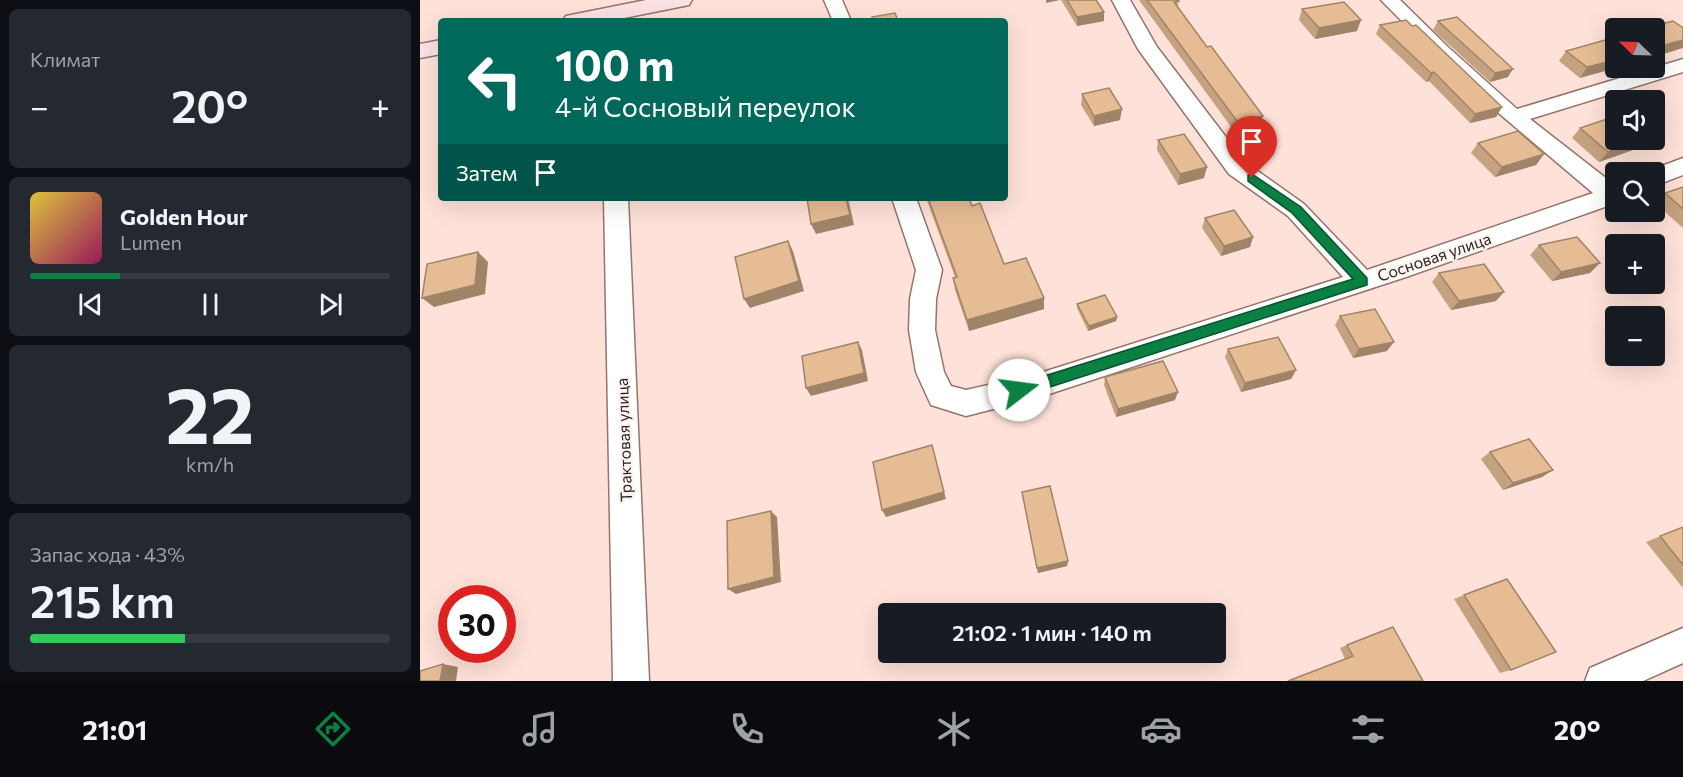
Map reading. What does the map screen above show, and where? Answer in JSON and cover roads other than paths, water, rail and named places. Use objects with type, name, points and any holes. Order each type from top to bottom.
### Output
[{"type":"street","points":[[610,18],[681,0]]},
{"type":"street","points":[[833,0],[841,18]]},
{"type":"street","points":[[1121,0],[1148,49],[1237,168],[1296,210],[1362,281]]},
{"type":"street","points":[[1390,0],[1417,28],[1541,141],[1605,188]]},
{"type":"street","points":[[420,51],[438,48]]},
{"type":"street","points":[[1514,117],[1683,65]]},
{"type":"street","points":[[1665,173],[1683,166]]},
{"type":"street","name":"Сосновая улица","points":[[905,201],[929,270],[923,299],[922,330],[930,372],[941,396],[966,403],[1036,386],[1362,281],[1605,198]]},
{"type":"street","name":"Трактовая улица","points":[[616,201],[631,681]]},
{"type":"street","points":[[1603,681],[1683,645]]}]
